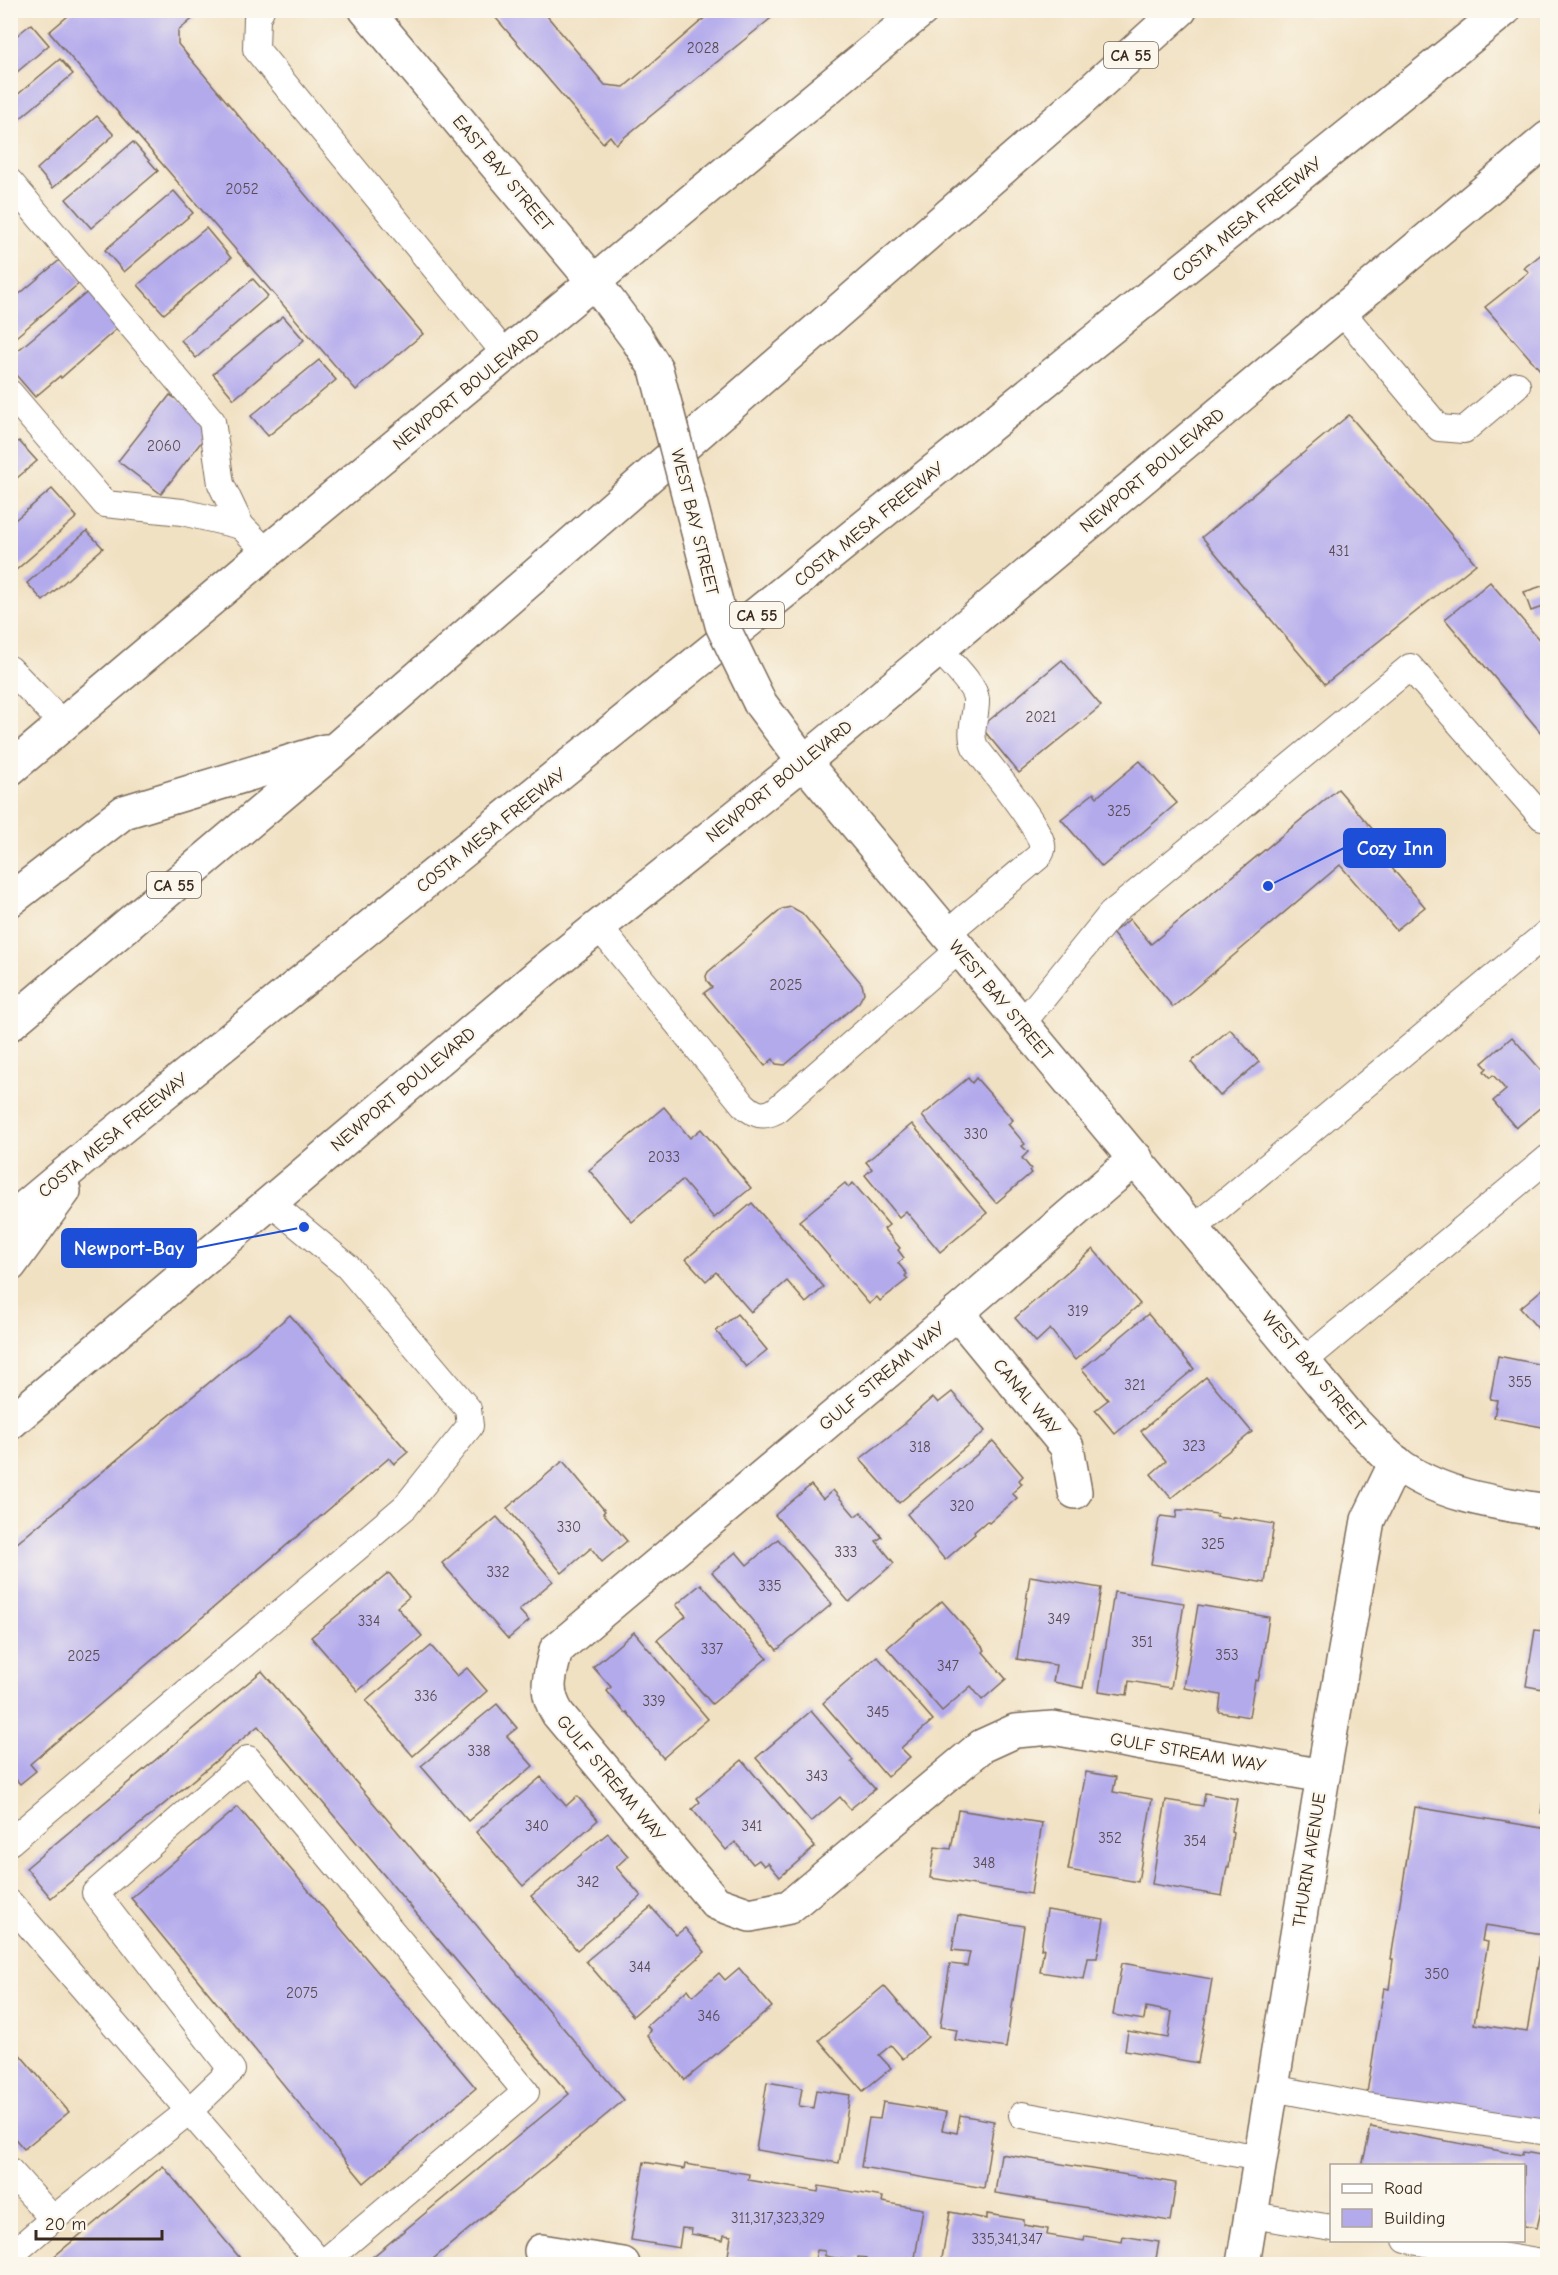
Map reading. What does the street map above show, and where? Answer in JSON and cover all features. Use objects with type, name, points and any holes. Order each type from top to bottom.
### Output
[{"type":"main road","name":"EAST BAY STREET","points":[[366,10],[595,283],[637,339]]},
{"type":"main road","name":"NEWPORT BOULEVARD","points":[[10,769],[267,552],[507,356],[922,10]]},
{"type":"main road","name":"CA 55","points":[[10,1024],[338,747],[1082,100],[1180,10]]},
{"type":"main road","name":"COSTA MESA FREEWAY","points":[[10,1220],[96,1148],[1504,10]]},
{"type":"main road","name":"NEWPORT BOULEVARD","points":[[10,1423],[598,926],[804,762],[1341,311],[1544,148]]},
{"type":"main road","name":"WEST BAY STREET","points":[[637,339],[656,369],[722,625],[760,703],[804,762],[1352,1420],[1396,1462],[1425,1480],[1472,1498],[1548,1511]]},
{"type":"main road","points":[[10,900],[124,812],[338,747]]},
{"type":"main road","points":[[10,1265],[96,1148]]},
{"type":"main road","name":"GULF STREAM WAY","points":[[1136,1158],[957,1313],[556,1650],[549,1679],[549,1700],[558,1714],[716,1903],[750,1915],[789,1907],[982,1746],[1015,1731],[1053,1728],[1323,1776]]},
{"type":"main road","name":"CANAL WAY","points":[[957,1313],[1067,1447],[1075,1492]]},
{"type":"main road","name":"THURIN AVENUE","points":[[1243,2265],[1323,1776],[1368,1520],[1396,1462]]},
{"type":"main road","points":[[541,2251],[623,2265]]},
{"type":"lane","points":[[261,10],[257,18],[256,49],[507,356]]},
{"type":"lane","points":[[10,182],[212,421],[221,484],[241,526],[267,552]]},
{"type":"lane","points":[[1341,311],[1440,428],[1464,430],[1517,385]]},
{"type":"lane","points":[[10,393],[105,504],[182,512],[241,526]]},
{"type":"lane","points":[[598,926],[743,1104],[759,1116],[776,1111],[953,942],[1043,851],[1042,843],[1032,823],[975,747],[971,732],[975,695],[939,649]]},
{"type":"lane","points":[[1021,1025],[1111,914],[1410,667],[1542,817]]},
{"type":"lane","points":[[10,669],[63,724]]},
{"type":"lane","points":[[1194,1228],[1548,932]]},
{"type":"lane","points":[[1304,1361],[1548,1158]]},
{"type":"lane","points":[[10,1842],[405,1507],[470,1426],[468,1409],[348,1267],[270,1202]]},
{"type":"lane","points":[[10,1903],[189,2111],[321,2264],[526,2092],[248,1759],[95,1893],[232,2070],[189,2111],[10,2256]]},
{"type":"lane","points":[[1272,2088],[1367,2106],[1548,2132]]},
{"type":"lane","points":[[1022,2115],[1260,2158]]},
{"type":"lane","points":[[10,2170],[53,2219]]},
{"type":"lane","points":[[1251,2215],[1330,2228]]},
{"type":"lane","points":[[1412,2242],[1548,2264]]},
{"type":"building","points":[[75,10],[203,10],[178,31],[178,44],[423,334],[356,390],[49,32]]},
{"type":"building","points":[[489,10],[542,10],[605,85],[624,87],[714,10],[781,10],[616,144],[610,136],[603,143]]},
{"type":"building","points":[[31,24],[49,45],[10,78],[10,41]]},
{"type":"building","points":[[60,59],[73,74],[11,126],[10,101]]},
{"type":"building","points":[[97,116],[114,135],[53,188],[37,169]]},
{"type":"building","points":[[133,142],[158,171],[91,228],[66,199]]},
{"type":"building","points":[[174,191],[193,213],[124,272],[105,250]]},
{"type":"building","points":[[206,228],[231,258],[164,314],[138,285]]},
{"type":"building","points":[[1548,249],[1548,379],[1485,307],[1529,272],[1524,268]]},
{"type":"building","points":[[62,258],[82,281],[10,342],[10,302]]},
{"type":"building","points":[[253,279],[268,296],[196,358],[181,340]]},
{"type":"building","points":[[90,290],[121,325],[61,378],[60,376],[35,397],[10,368],[10,357]]},
{"type":"building","points":[[283,316],[304,340],[234,399],[213,374]]},
{"type":"building","points":[[319,360],[336,380],[268,436],[251,416]]},
{"type":"building","points":[[170,395],[193,409],[209,432],[161,494],[118,461]]},
{"type":"building","points":[[1349,415],[1476,564],[1325,684],[1202,537]]},
{"type":"building","points":[[19,441],[37,461],[10,484],[10,448]]},
{"type":"building","points":[[52,489],[77,517],[15,571],[10,566],[10,524]]},
{"type":"building","points":[[87,531],[103,548],[43,601],[27,583]]},
{"type":"building","points":[[1490,582],[1548,650],[1548,741],[1445,619]]},
{"type":"building","points":[[1548,584],[1548,605],[1531,611],[1524,592]]},
{"type":"building","points":[[1062,660],[1101,706],[1019,773],[981,727]]},
{"type":"building","points":[[1140,761],[1177,803],[1102,867],[1061,819],[1094,793],[1097,797]]},
{"type":"building","points":[[1338,789],[1393,853],[1385,860],[1425,907],[1396,930],[1340,865],[1173,1007],[1112,933],[1130,919],[1151,944]]},
{"type":"building","points":[[791,907],[802,913],[862,984],[864,993],[859,1002],[785,1065],[776,1064],[773,1059],[765,1066],[704,993],[712,987],[706,976],[782,909]]},
{"type":"building","points":[[1230,1029],[1259,1062],[1220,1096],[1191,1062]]},
{"type":"building","points":[[1512,1037],[1548,1078],[1548,1101],[1516,1128],[1493,1101],[1506,1090],[1493,1075],[1490,1078],[1484,1071],[1487,1068],[1482,1063]]},
{"type":"building","points":[[968,1078],[972,1083],[976,1078],[1013,1120],[1008,1124],[1025,1144],[1022,1146],[1028,1152],[1022,1158],[1031,1169],[1029,1171],[1031,1173],[996,1203],[922,1116]]},
{"type":"building","points":[[664,1107],[690,1138],[701,1129],[751,1188],[714,1218],[682,1180],[632,1222],[589,1170]]},
{"type":"building","points":[[912,1124],[987,1213],[940,1252],[906,1211],[899,1217],[865,1175],[872,1169],[866,1162]]},
{"type":"building","points":[[845,1183],[848,1187],[853,1183],[889,1225],[884,1229],[900,1248],[898,1250],[904,1258],[898,1263],[907,1274],[905,1276],[908,1279],[880,1301],[877,1297],[869,1304],[799,1221]]},
{"type":"building","points":[[752,1203],[824,1287],[806,1303],[787,1281],[751,1312],[716,1272],[706,1281],[686,1259]]},
{"type":"building","points":[[1093,1249],[1140,1304],[1075,1360],[1050,1329],[1036,1342],[1015,1318]]},
{"type":"building","points":[[1545,1287],[1548,1287],[1548,1340],[1520,1308]]},
{"type":"building","points":[[737,1314],[767,1350],[746,1367],[716,1331]]},
{"type":"building","points":[[1148,1314],[1194,1369],[1115,1434],[1095,1410],[1108,1400],[1082,1369]]},
{"type":"building","points":[[290,1315],[408,1452],[394,1464],[389,1458],[30,1764],[36,1771],[20,1784],[10,1773],[10,1549]]},
{"type":"building","points":[[1498,1356],[1548,1366],[1548,1428],[1494,1418],[1497,1400],[1490,1399]]},
{"type":"building","points":[[1206,1377],[1252,1432],[1171,1498],[1151,1474],[1166,1461],[1141,1431]]},
{"type":"building","points":[[952,1392],[985,1431],[899,1503],[860,1459],[906,1423],[933,1397],[938,1403]]},
{"type":"building","points":[[993,1441],[1023,1476],[1019,1480],[1022,1484],[1012,1493],[1017,1498],[989,1523],[987,1521],[974,1532],[975,1534],[945,1560],[907,1514]]},
{"type":"building","points":[[563,1461],[627,1541],[602,1562],[591,1548],[562,1573],[507,1508]]},
{"type":"building","points":[[811,1485],[823,1499],[833,1490],[855,1516],[861,1512],[882,1537],[876,1541],[894,1563],[849,1602],[775,1515]]},
{"type":"building","points":[[1177,1510],[1274,1524],[1265,1583],[1151,1564],[1159,1519],[1161,1516],[1176,1518]]},
{"type":"building","points":[[497,1517],[553,1581],[519,1610],[529,1621],[508,1639],[442,1563]]},
{"type":"building","points":[[778,1539],[832,1604],[777,1650],[712,1572],[736,1552],[747,1565]]},
{"type":"building","points":[[389,1573],[409,1597],[397,1607],[422,1636],[358,1691],[311,1637]]},
{"type":"building","points":[[1030,1576],[1101,1588],[1083,1688],[1053,1682],[1056,1665],[1017,1659]]},
{"type":"building","points":[[701,1584],[767,1658],[712,1704],[657,1640],[686,1616],[676,1605]]},
{"type":"building","points":[[1114,1592],[1184,1603],[1171,1688],[1129,1681],[1127,1695],[1099,1691]]},
{"type":"building","points":[[942,1601],[985,1650],[983,1652],[1006,1679],[982,1700],[971,1686],[942,1711],[887,1648]]},
{"type":"building","points":[[1198,1605],[1269,1617],[1262,1664],[1258,1681],[1255,1680],[1249,1717],[1219,1712],[1221,1695],[1184,1688]]},
{"type":"building","points":[[1546,1610],[1548,1611],[1548,1690],[1526,1686],[1535,1630],[1543,1631]]},
{"type":"building","points":[[634,1632],[708,1719],[663,1758],[627,1712],[625,1713],[607,1691],[611,1687],[593,1667]]},
{"type":"building","points":[[431,1646],[457,1676],[467,1668],[487,1691],[413,1756],[366,1701]]},
{"type":"building","points":[[877,1656],[933,1720],[901,1748],[910,1757],[887,1777],[823,1703]]},
{"type":"building","points":[[262,1671],[624,2100],[427,2264],[364,2264],[569,2094],[258,1726],[51,1898],[26,1868]]},
{"type":"building","points":[[497,1704],[517,1728],[507,1736],[533,1766],[468,1821],[421,1766]]},
{"type":"building","points":[[811,1711],[875,1789],[850,1809],[840,1797],[811,1822],[756,1758]]},
{"type":"building","points":[[742,1760],[815,1847],[780,1877],[768,1863],[764,1866],[759,1860],[753,1864],[735,1842],[726,1850],[692,1809],[700,1802],[697,1798]]},
{"type":"building","points":[[1086,1772],[1116,1777],[1113,1792],[1152,1799],[1138,1882],[1068,1870]]},
{"type":"building","points":[[541,1777],[566,1806],[577,1796],[598,1820],[523,1886],[476,1832]]},
{"type":"building","points":[[1546,1780],[1548,1780],[1548,1814],[1541,1813]]},
{"type":"building","points":[[1205,1793],[1237,1799],[1231,1831],[1233,1832],[1229,1867],[1227,1867],[1222,1896],[1152,1884],[1166,1800],[1203,1806]]},
{"type":"building","points":[[238,1807],[476,2088],[364,2183],[131,1898]]},
{"type":"building","points":[[1415,1807],[1548,1829],[1548,2121],[1366,2099],[1384,1988],[1389,1989],[1393,1959],[1391,1959]],"holes":[[[1485,1925],[1543,1934],[1527,2032],[1474,2024],[1488,1942],[1482,1941]]]},
{"type":"building","points":[[958,1810],[1042,1823],[1031,1894],[930,1878],[935,1847],[951,1849]]},
{"type":"building","points":[[608,1833],[628,1856],[616,1867],[641,1896],[577,1950],[531,1896]]},
{"type":"building","points":[[651,1907],[676,1935],[685,1928],[705,1952],[633,2016],[586,1961]]},
{"type":"building","points":[[1047,1910],[1104,1919],[1097,1958],[1088,1958],[1084,1979],[1040,1972]]},
{"type":"building","points":[[958,1915],[1024,1926],[1006,2048],[955,2040],[957,2030],[940,2027],[950,1964],[967,1966],[970,1952],[952,1950]]},
{"type":"building","points":[[1122,1963],[1212,1979],[1198,2063],[1125,2050],[1128,2031],[1168,2038],[1172,2012],[1146,2007],[1144,2020],[1113,2015]]},
{"type":"building","points":[[739,1968],[772,2007],[685,2080],[647,2035],[651,2031],[647,2026],[688,1989],[693,1996],[719,1973],[725,1980]]},
{"type":"building","points":[[884,1986],[928,2037],[903,2059],[891,2045],[879,2055],[891,2068],[863,2091],[819,2040]]},
{"type":"building","points":[[10,2043],[69,2112],[24,2149],[10,2133]]},
{"type":"building","points":[[767,2082],[802,2088],[799,2106],[813,2108],[816,2090],[850,2095],[839,2163],[756,2150]]},
{"type":"building","points":[[883,2102],[946,2112],[942,2130],[957,2133],[960,2115],[994,2121],[984,2188],[861,2167],[869,2118],[880,2119]]},
{"type":"building","points":[[1371,2127],[1522,2155],[1523,2152],[1548,2156],[1545,2179],[1548,2181],[1537,2228],[1525,2226],[1525,2164],[1362,2164]]},
{"type":"building","points":[[1001,2154],[1176,2183],[1170,2221],[995,2193]]},
{"type":"building","points":[[644,2162],[684,2169],[685,2164],[749,2174],[748,2180],[818,2192],[819,2186],[883,2197],[882,2202],[923,2209],[914,2264],[865,2264],[866,2258],[858,2257],[857,2262],[825,2256],[825,2251],[817,2250],[814,2264],[778,2264],[728,2256],[731,2236],[724,2235],[723,2240],[691,2234],[692,2229],[682,2228],[679,2248],[631,2240]]},
{"type":"building","points":[[163,2166],[245,2264],[45,2264]]},
{"type":"building","points":[[950,2212],[987,2219],[987,2214],[1024,2220],[1024,2225],[1048,2229],[1047,2235],[1084,2241],[1085,2236],[1122,2242],[1123,2236],[1159,2242],[1155,2264],[941,2264]]},
{"type":"place","name":"Cozy Inn","points":[[1268,886]]},
{"type":"place","name":"Newport-Bay","points":[[304,1227]]}]
